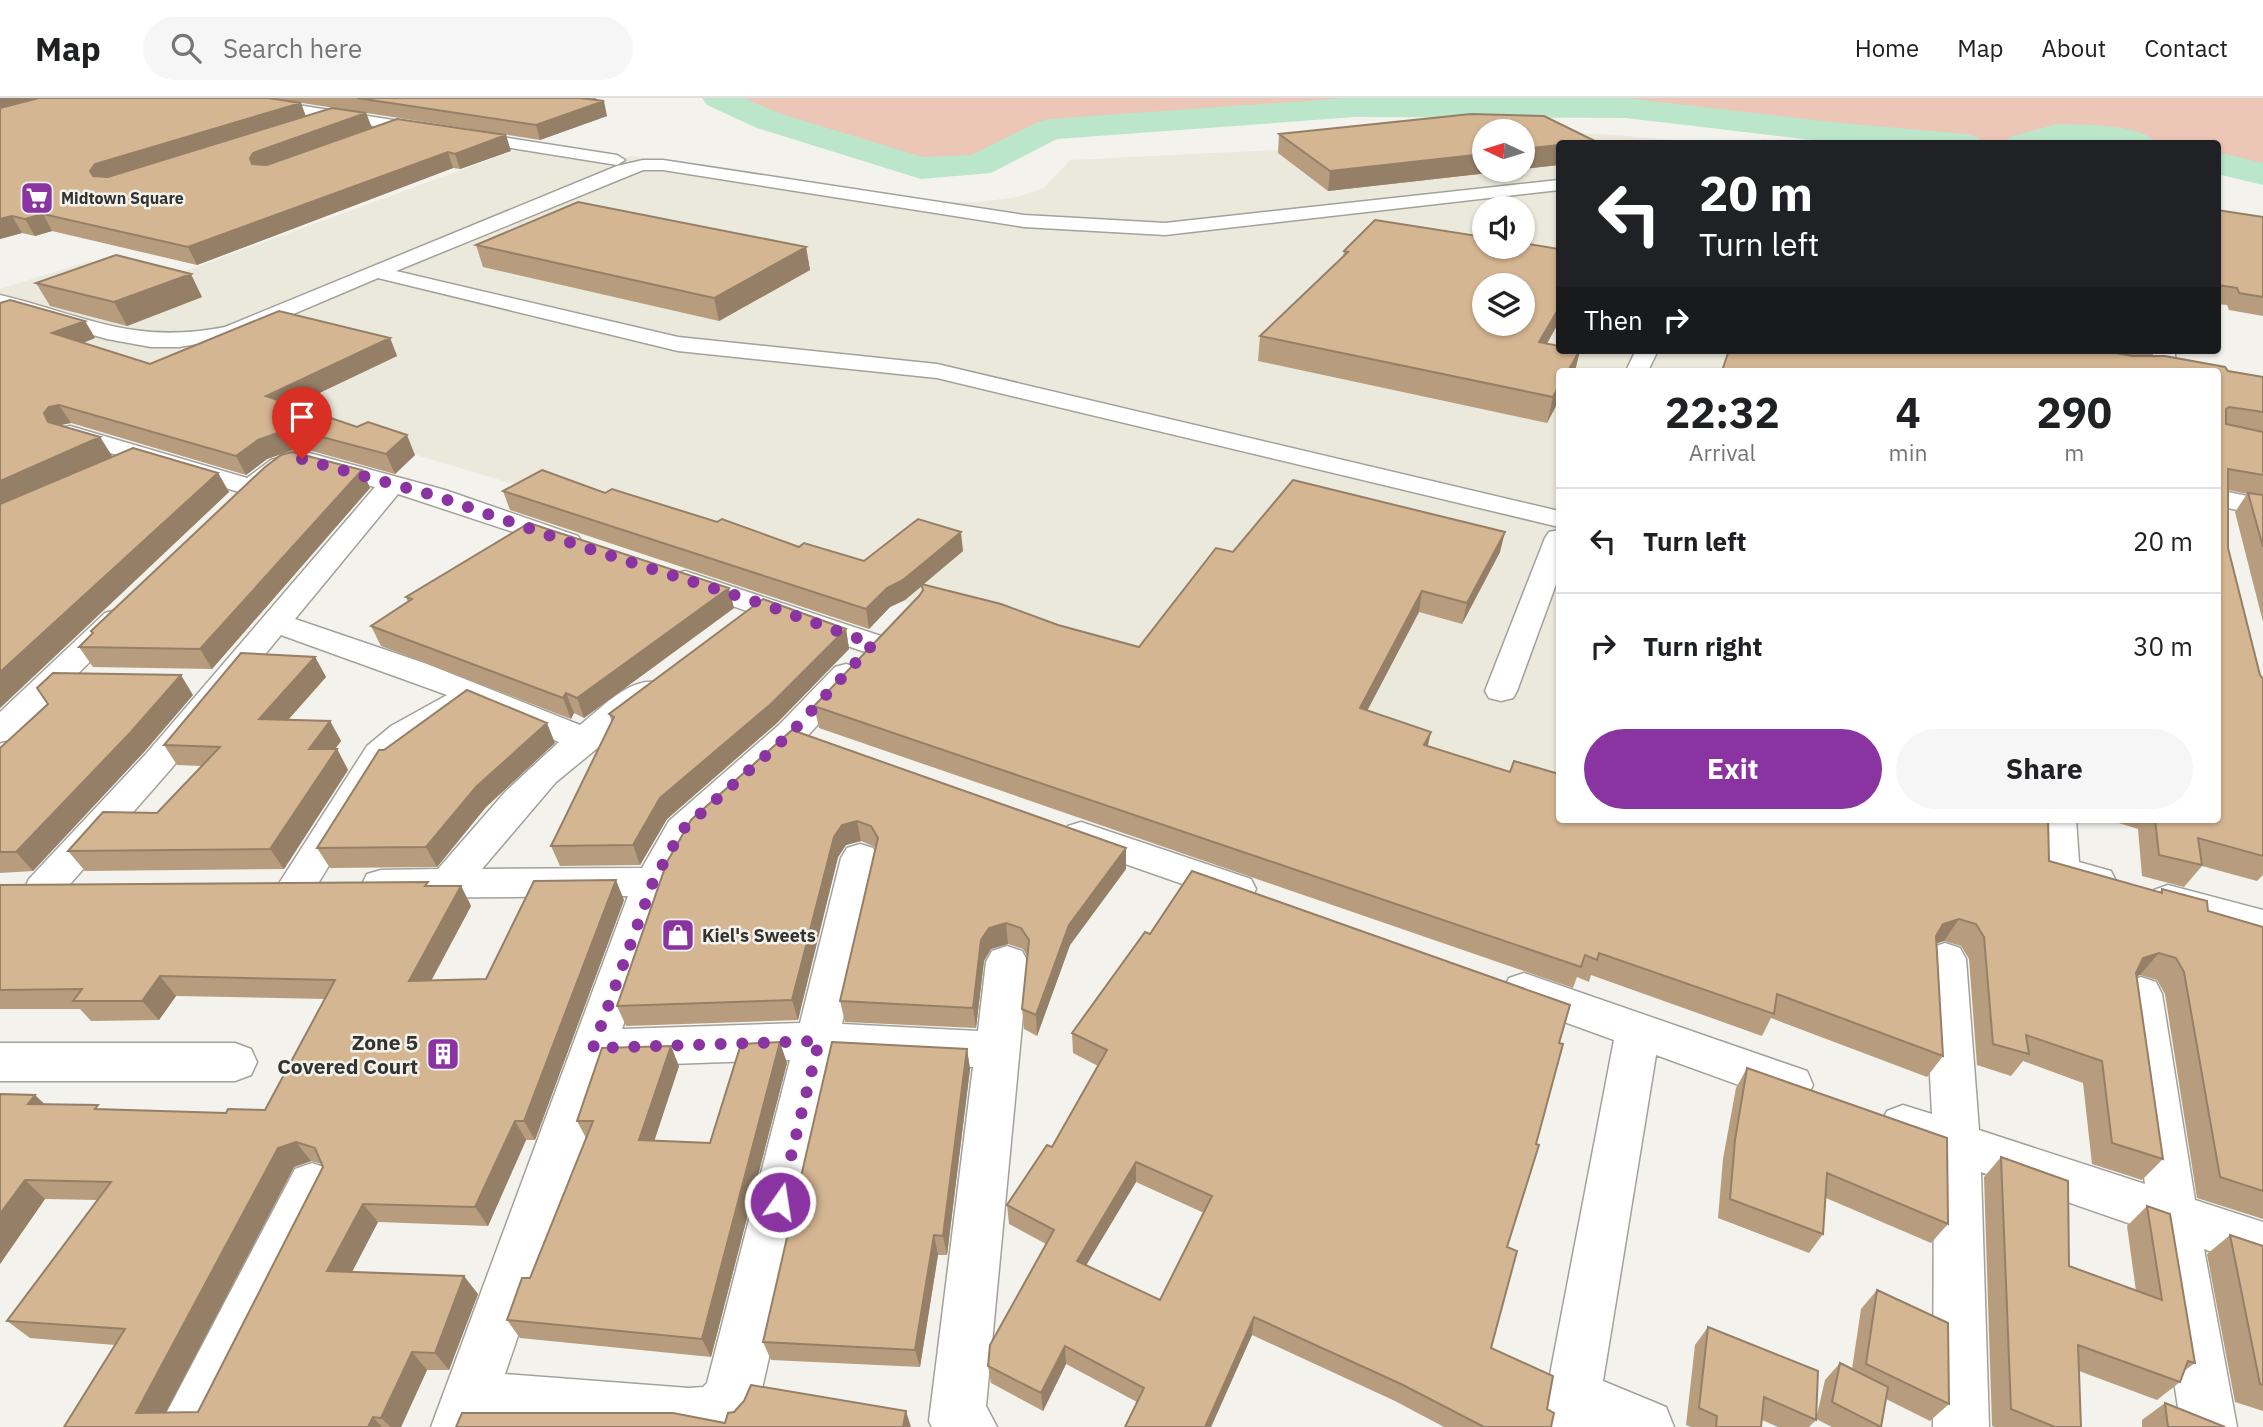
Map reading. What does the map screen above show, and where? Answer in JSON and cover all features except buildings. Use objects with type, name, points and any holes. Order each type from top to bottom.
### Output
[{"type":"street","points":[[225,98],[617,160]]},
{"type":"street","points":[[286,108],[317,98]]},
{"type":"street","points":[[304,128],[338,116]]},
{"type":"street","points":[[363,140],[400,126]]},
{"type":"street","points":[[0,301],[125,336],[172,341],[231,332],[623,170],[643,165],[663,164],[1024,221],[1165,229],[1556,185]]},
{"type":"street","points":[[380,272],[678,344],[722,351],[883,363],[937,371],[1556,518]]},
{"type":"street","points":[[70,433],[144,454],[242,498],[279,464],[302,459],[393,483],[596,551]]},
{"type":"street","points":[[108,470],[144,454]]},
{"type":"street","points":[[96,888],[27,889],[158,762],[393,483]]},
{"type":"street","points":[[2221,509],[2263,507]]},
{"type":"street","points":[[1501,691],[1556,546]]},
{"type":"street","points":[[660,572],[763,604],[887,631],[791,733],[682,830],[653,882],[465,1412],[689,1416],[708,1415],[726,1406],[735,1389],[860,858]]},
{"type":"street","points":[[1,728],[134,603]]},
{"type":"street","points":[[730,629],[763,604]]},
{"type":"street","points":[[275,624],[416,671],[584,739]]},
{"type":"street","points":[[448,884],[501,818],[584,739],[676,669]]},
{"type":"street","points":[[55,679],[94,680]]},
{"type":"street","points":[[186,681],[225,682]]},
{"type":"street","points":[[297,885],[379,754],[403,734],[473,695]]},
{"type":"street","points":[[791,733],[830,746]]},
{"type":"street","points":[[2058,823],[2060,872],[2263,925]]},
{"type":"street","points":[[1052,824],[1273,902]]},
{"type":"street","points":[[256,885],[653,882]]},
{"type":"street","points":[[1945,959],[1957,1144],[1961,1427]]},
{"type":"street","points":[[969,1427],[957,1422],[1007,962]]},
{"type":"street","points":[[1495,980],[1830,1098]]},
{"type":"street","points":[[2141,994],[2173,1214],[2209,1427]]},
{"type":"street","points":[[1638,1030],[1571,1411],[1646,1427]]},
{"type":"street","points":[[593,1048],[819,1041],[996,1051]]},
{"type":"street","points":[[0,1062],[235,1062]]},
{"type":"street","points":[[1868,1112],[2263,1246]]},
{"type":"street","points":[[187,1427],[312,1185]]},
{"type":"shaded area","points":[[729,98],[2263,98],[2263,169],[2221,158],[2221,140],[2149,140],[2128,135],[2047,131],[2015,140],[1948,140],[1621,106],[1355,105],[1044,127],[974,162],[926,165],[773,119]]},
{"type":"shaded area","points":[[1461,132],[1472,150],[1472,182],[1535,182],[1535,133],[1604,134],[1671,140],[1556,140],[1556,354],[1953,354],[1953,368],[1556,368],[1556,797],[0,330],[0,289],[89,261],[166,278],[519,149],[607,163],[631,156],[925,202],[980,202],[1017,197],[1044,188],[1070,160],[1277,150]]},
{"type":"waterway","points":[[718,98],[769,121],[921,168],[978,165],[1050,129],[1355,107],[1626,108],[1921,140]]},
{"type":"waterway","points":[[2036,140],[2057,134],[2127,140]]},
{"type":"waterway","points":[[2221,164],[2263,174]]},
{"type":"place","name":"Midtown Square","points":[[37,198]]},
{"type":"place","name":"Kiel's Sweets","points":[[678,935]]},
{"type":"place","name":"Zone 5 Covered Court","points":[[443,1054]]},
{"type":"route","points":[[302,459],[436,496],[583,547],[763,604],[873,644],[791,733],[682,830],[653,882],[593,1048],[819,1041],[780,1202]]}]
